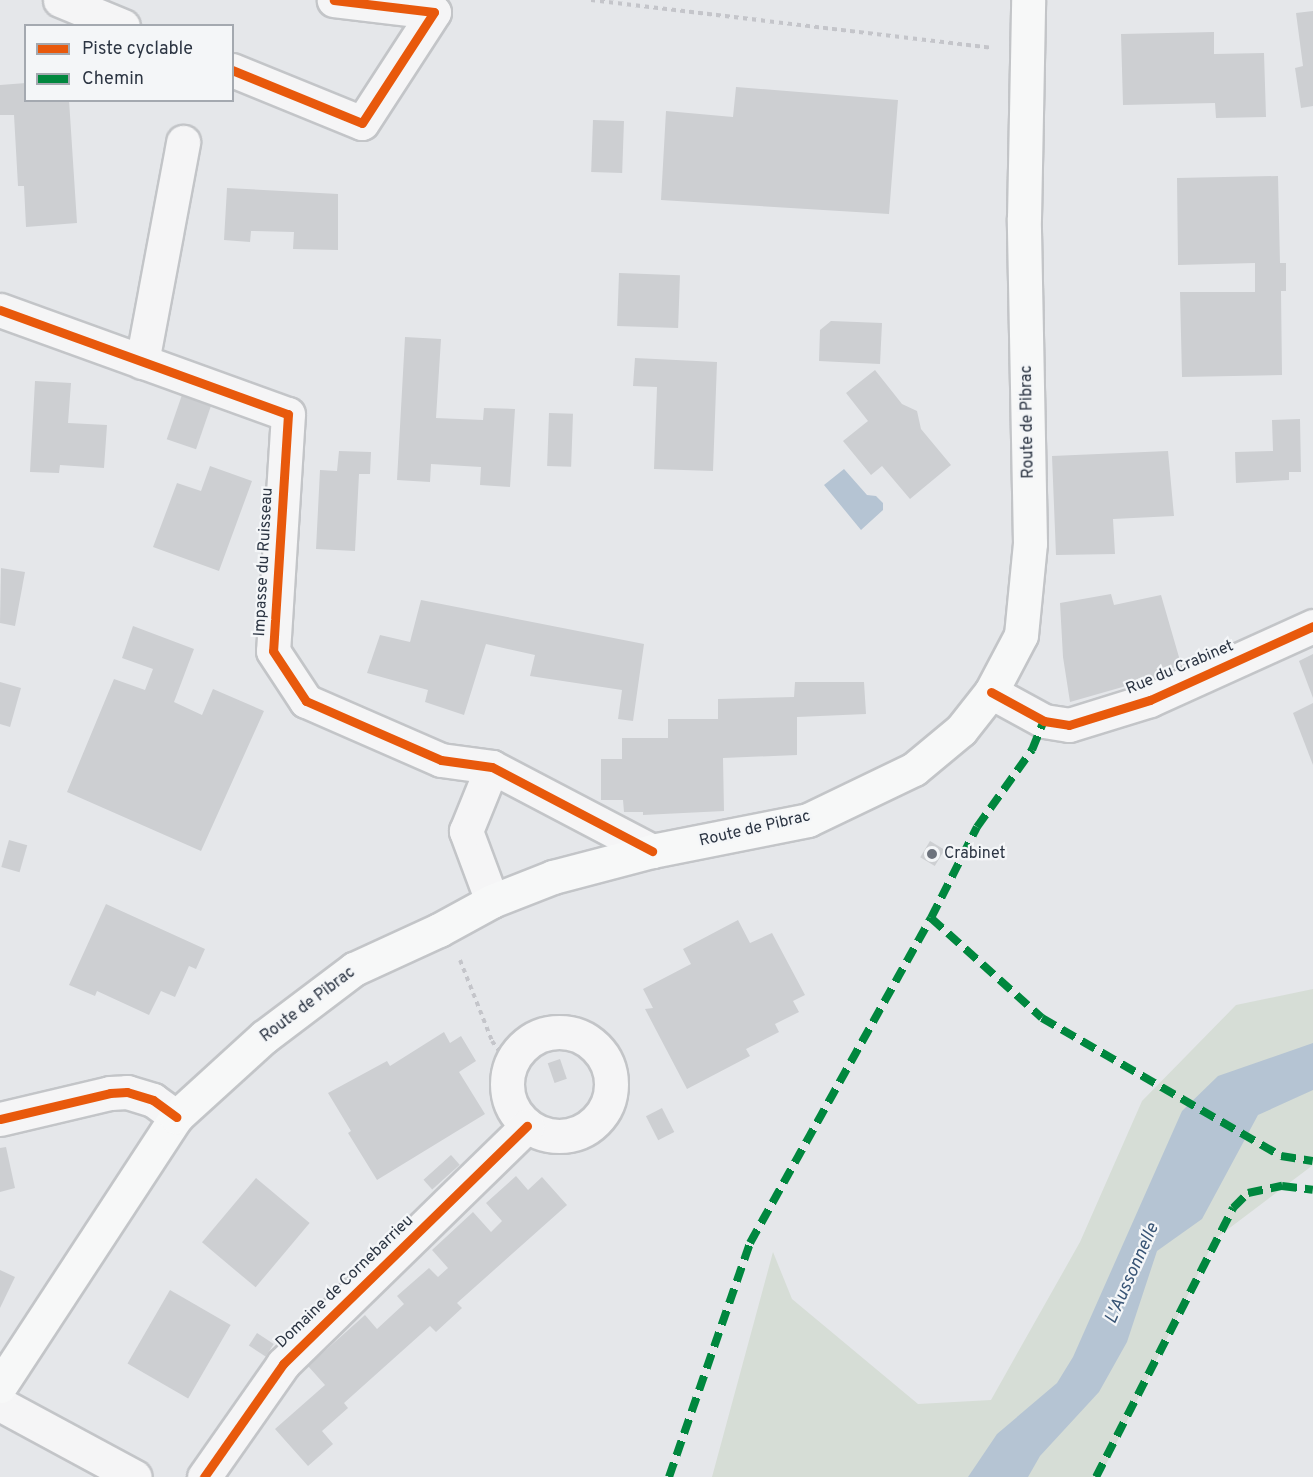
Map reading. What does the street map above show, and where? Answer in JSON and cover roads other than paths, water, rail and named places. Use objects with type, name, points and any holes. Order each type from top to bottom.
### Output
[{"type":"main road","name":"Route de Pibrac","points":[[0,1386],[176,1118],[264,1037],[354,969],[439,930],[492,901],[553,877],[652,851],[808,820],[914,769],[960,730],[991,692],[1021,635],[1030,543],[1024,218],[1028,0]]},
{"type":"street","points":[[60,0],[118,24]]},
{"type":"street","points":[[234,71],[362,123],[434,12],[334,0]]},
{"type":"street","points":[[142,362],[183,142]]},
{"type":"street","name":"Impasse du Ruisseau","points":[[0,310],[288,414],[273,651],[306,701],[441,760],[492,767],[652,851]]},
{"type":"street","name":"Rue du Crabinet","points":[[991,692],[1044,721],[1069,725],[1150,700],[1313,626]]},
{"type":"street","points":[[492,767],[466,831],[492,901]]},
{"type":"street","points":[[562,1032],[583,1037],[600,1051],[610,1070],[612,1092],[604,1113],[589,1128],[568,1136],[546,1135],[527,1126],[513,1109],[507,1087],[510,1066],[522,1047],[540,1035],[562,1032]]},
{"type":"street","points":[[0,1119],[110,1093],[128,1092],[153,1100],[176,1118]]},
{"type":"street","name":"Domaine de Cornebarrieu","points":[[204,1477],[283,1364],[527,1126]]},
{"type":"street","points":[[0,1404],[135,1477]]},
{"type":"water","points":[[844,469],[867,495],[876,496],[883,503],[883,510],[861,530],[824,485]]},
{"type":"water","name":"L'Aussonnelle","points":[[1313,1043],[1313,1090],[1258,1115],[1202,1219],[1157,1251],[1127,1342],[1099,1392],[1040,1456],[1028,1477],[968,1477],[997,1434],[1057,1383],[1073,1357],[1182,1111],[1218,1076]]},
{"type":"place","name":"Crabinet","points":[[932,854]]}]
